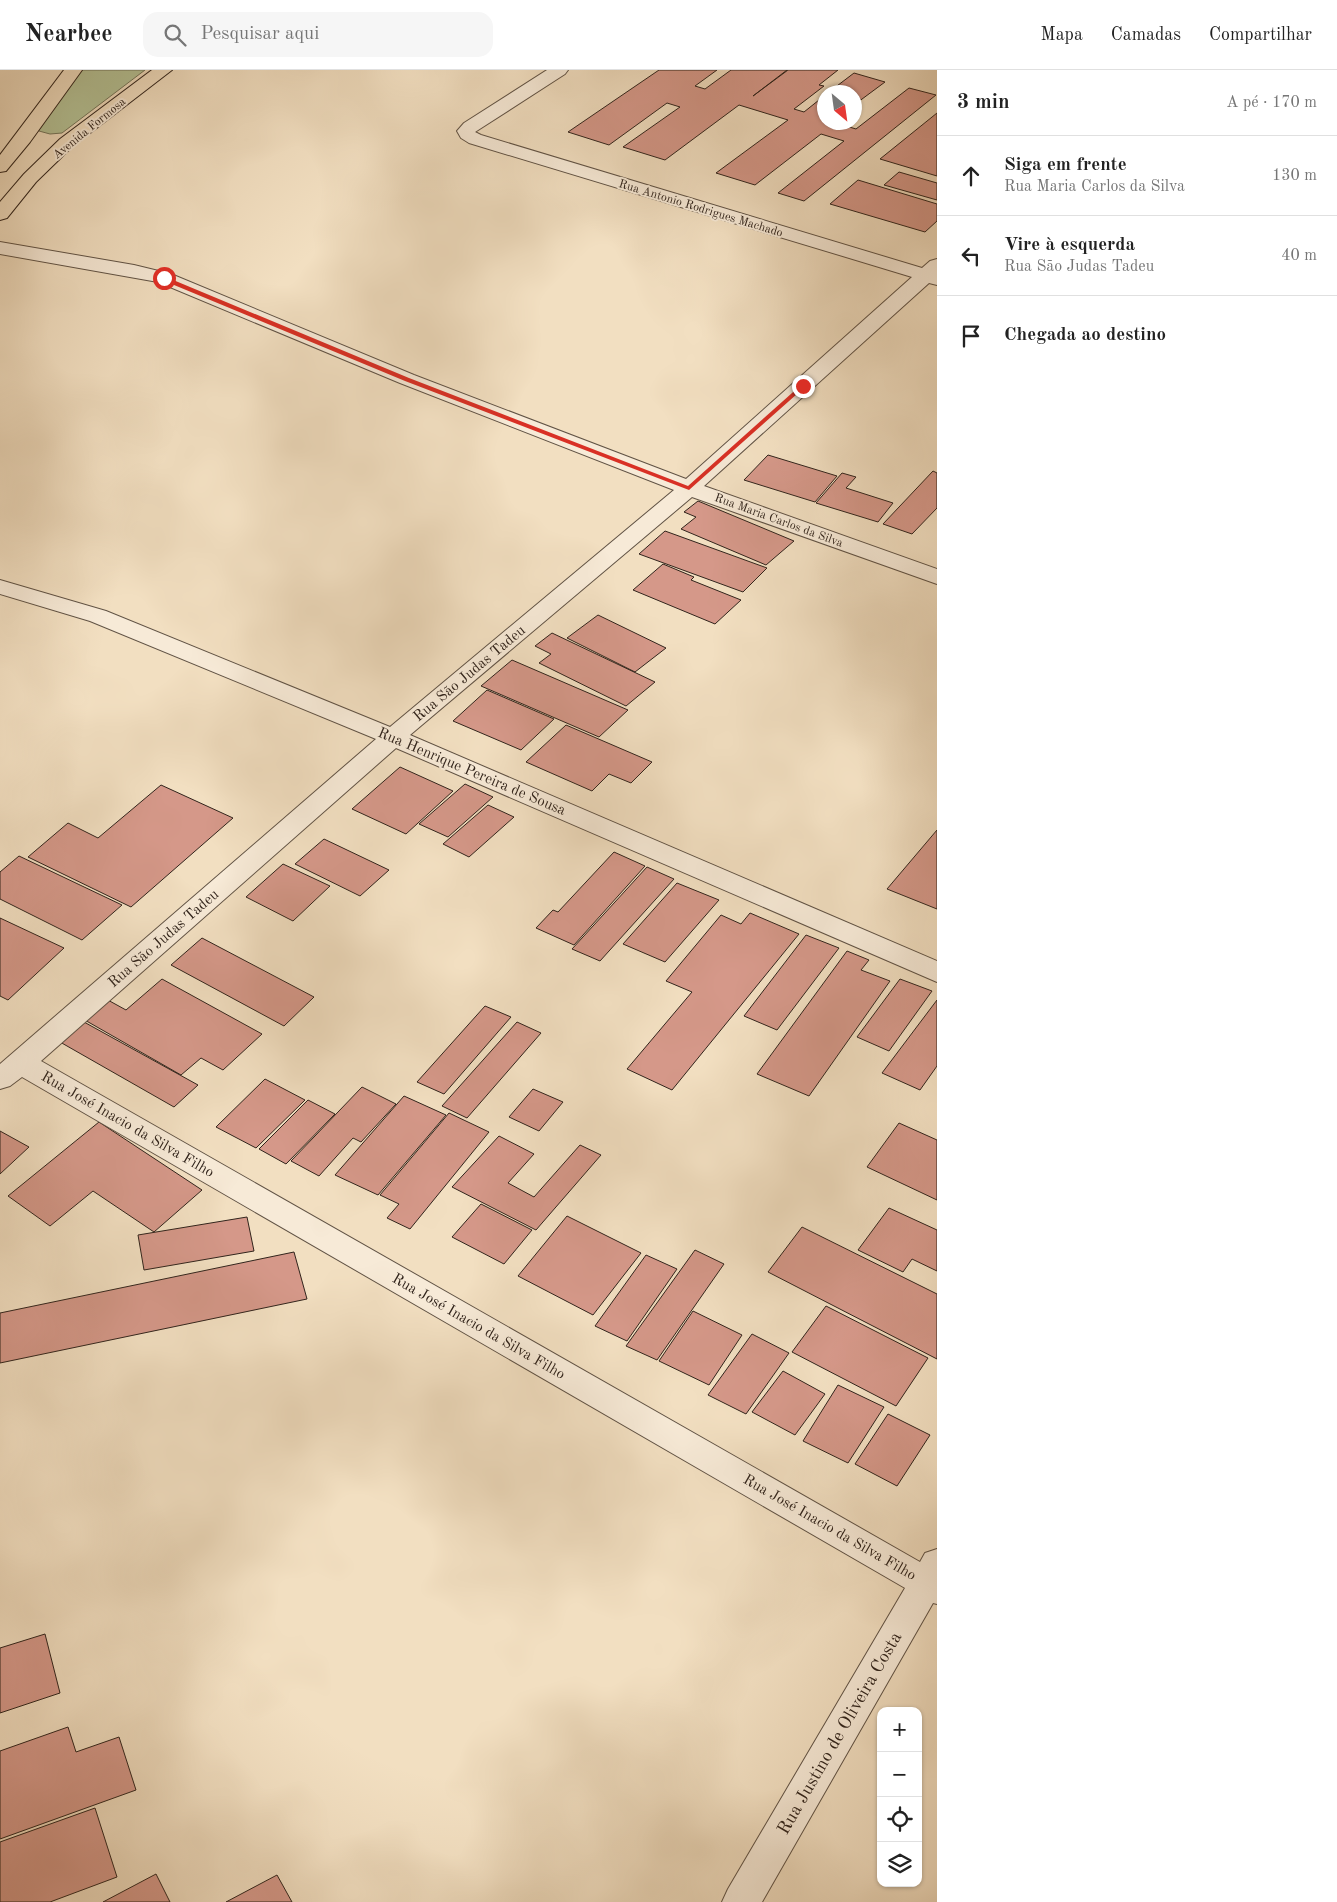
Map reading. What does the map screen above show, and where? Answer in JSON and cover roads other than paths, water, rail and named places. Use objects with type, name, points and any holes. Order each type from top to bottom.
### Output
[{"type":"main road","points":[[0,166],[24,138],[74,70]]},
{"type":"main road","name":"Avenida Formosa","points":[[0,214],[30,178],[66,143],[162,70]]},
{"type":"main road","points":[[24,138],[66,143]]},
{"type":"street","name":"Rua Antonio Rodrigues Machado","points":[[559,70],[470,127],[466,130],[467,134],[475,139],[933,274]]},
{"type":"street","name":"Rua Maria Carlos da Silva","points":[[0,248],[164,278],[407,379],[689,488],[937,577]]},
{"type":"street","name":"Rua São Judas Tadeu","points":[[11,1071],[393,737],[689,488],[933,274]]},
{"type":"street","name":"Rua Henrique Pereira de Sousa","points":[[0,587],[98,616],[393,737],[937,972]]},
{"type":"street","name":"Rua José Inacio da Silva Filho","points":[[11,1071],[933,1578]]},
{"type":"street","name":"Rua Justino de Oliveira Costa","points":[[740,1902],[933,1578]]}]
